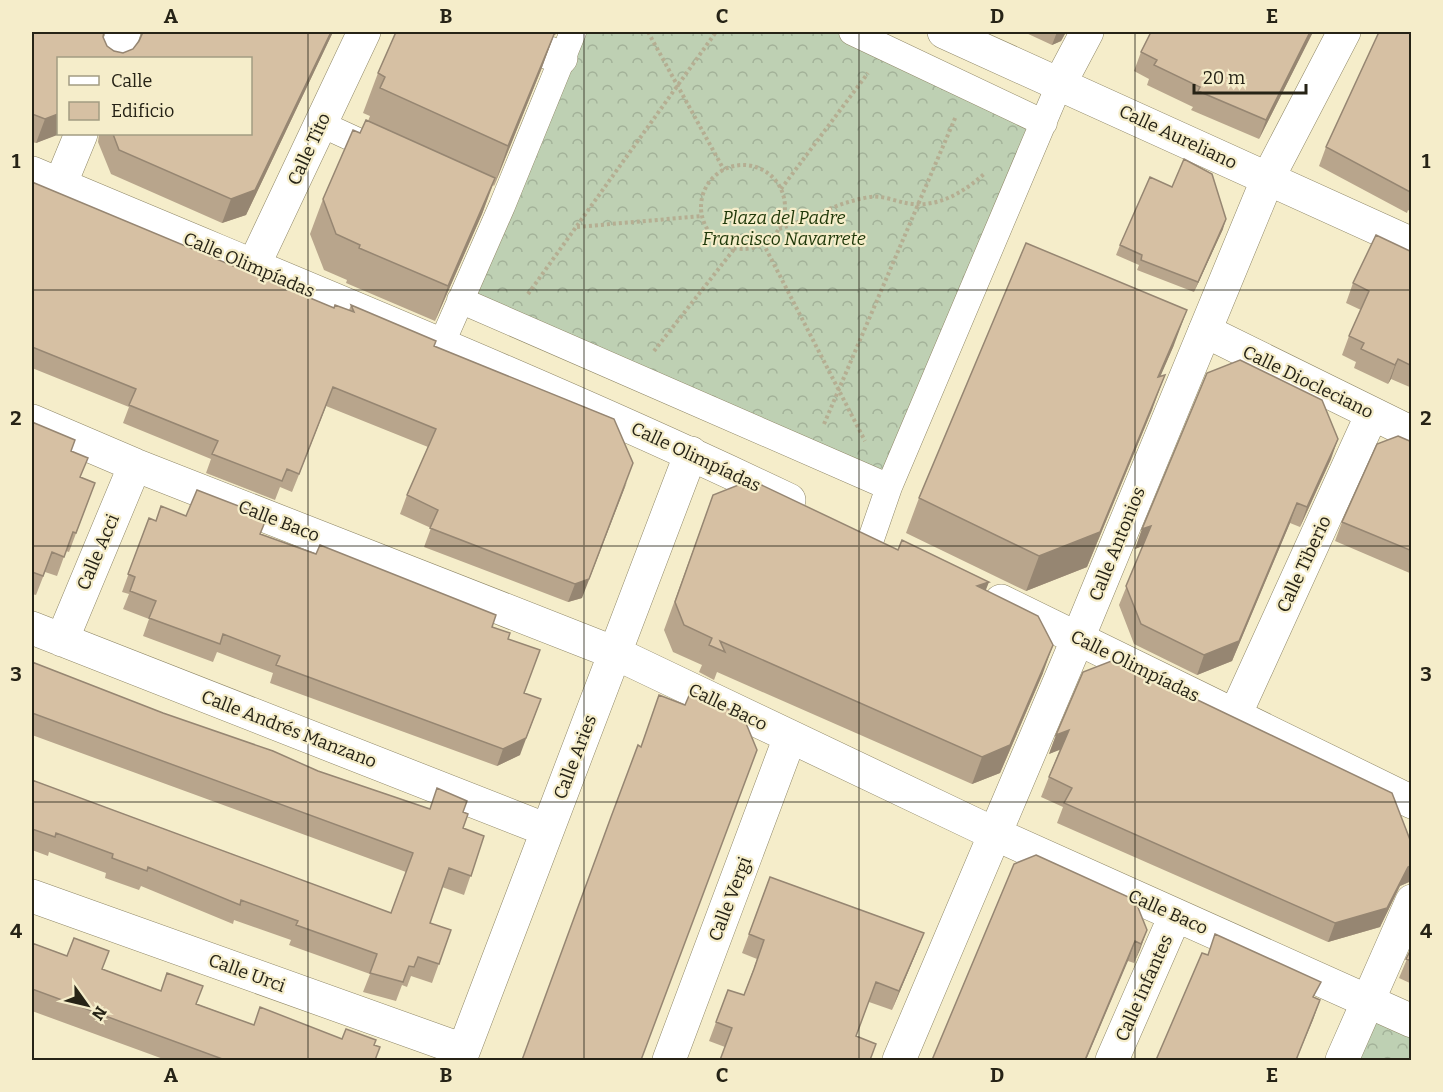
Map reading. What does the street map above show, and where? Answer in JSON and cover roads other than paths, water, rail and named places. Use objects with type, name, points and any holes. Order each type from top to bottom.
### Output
[{"type":"street","points":[[113,57],[124,32]]},
{"type":"street","name":"Calle Tito","points":[[253,267],[363,32]]},
{"type":"street","points":[[441,345],[460,300],[491,202],[567,45],[499,32]]},
{"type":"street","points":[[852,32],[1044,123]]},
{"type":"street","name":"Calle Aureliano","points":[[944,32],[1060,82],[1412,244]]},
{"type":"street","points":[[871,539],[889,487],[1060,82],[1087,32]]},
{"type":"street","name":"Calle Antonios","points":[[899,1060],[1078,638],[1268,178],[1344,32]]},
{"type":"street","points":[[321,124],[406,163]]},
{"type":"street","points":[[46,179],[80,135]]},
{"type":"street","name":"Calle Olimpíadas","points":[[46,179],[691,453],[902,554]]},
{"type":"street","points":[[460,300],[634,378],[889,487]]},
{"type":"street","name":"Calle Diocleciano","points":[[1205,331],[1412,433]]},
{"type":"street","name":"Calle Tiberio","points":[[1235,715],[1372,414]]},
{"type":"street","name":"Calle Baco","points":[[32,421],[135,465],[615,653],[995,834],[1412,1021]]},
{"type":"street","name":"Calle Aries","points":[[462,1055],[691,453]]},
{"type":"street","name":"Calle Acci","points":[[62,640],[135,465]]},
{"type":"street","name":"Calle Olimpíadas","points":[[975,589],[1412,802]]},
{"type":"street","name":"Calle Andrés Manzano","points":[[32,628],[547,830]]},
{"type":"street","name":"Calle Vergi","points":[[669,1060],[790,737]]},
{"type":"street","name":"Calle Urci","points":[[32,896],[462,1055]]},
{"type":"street","points":[[1342,1060],[1412,901]]},
{"type":"street","name":"Calle Infantes","points":[[1112,1060],[1175,916]]},
{"type":"park label","name":"Plaza del Padre Francisco Navarrete","points":[[784,228]]}]
